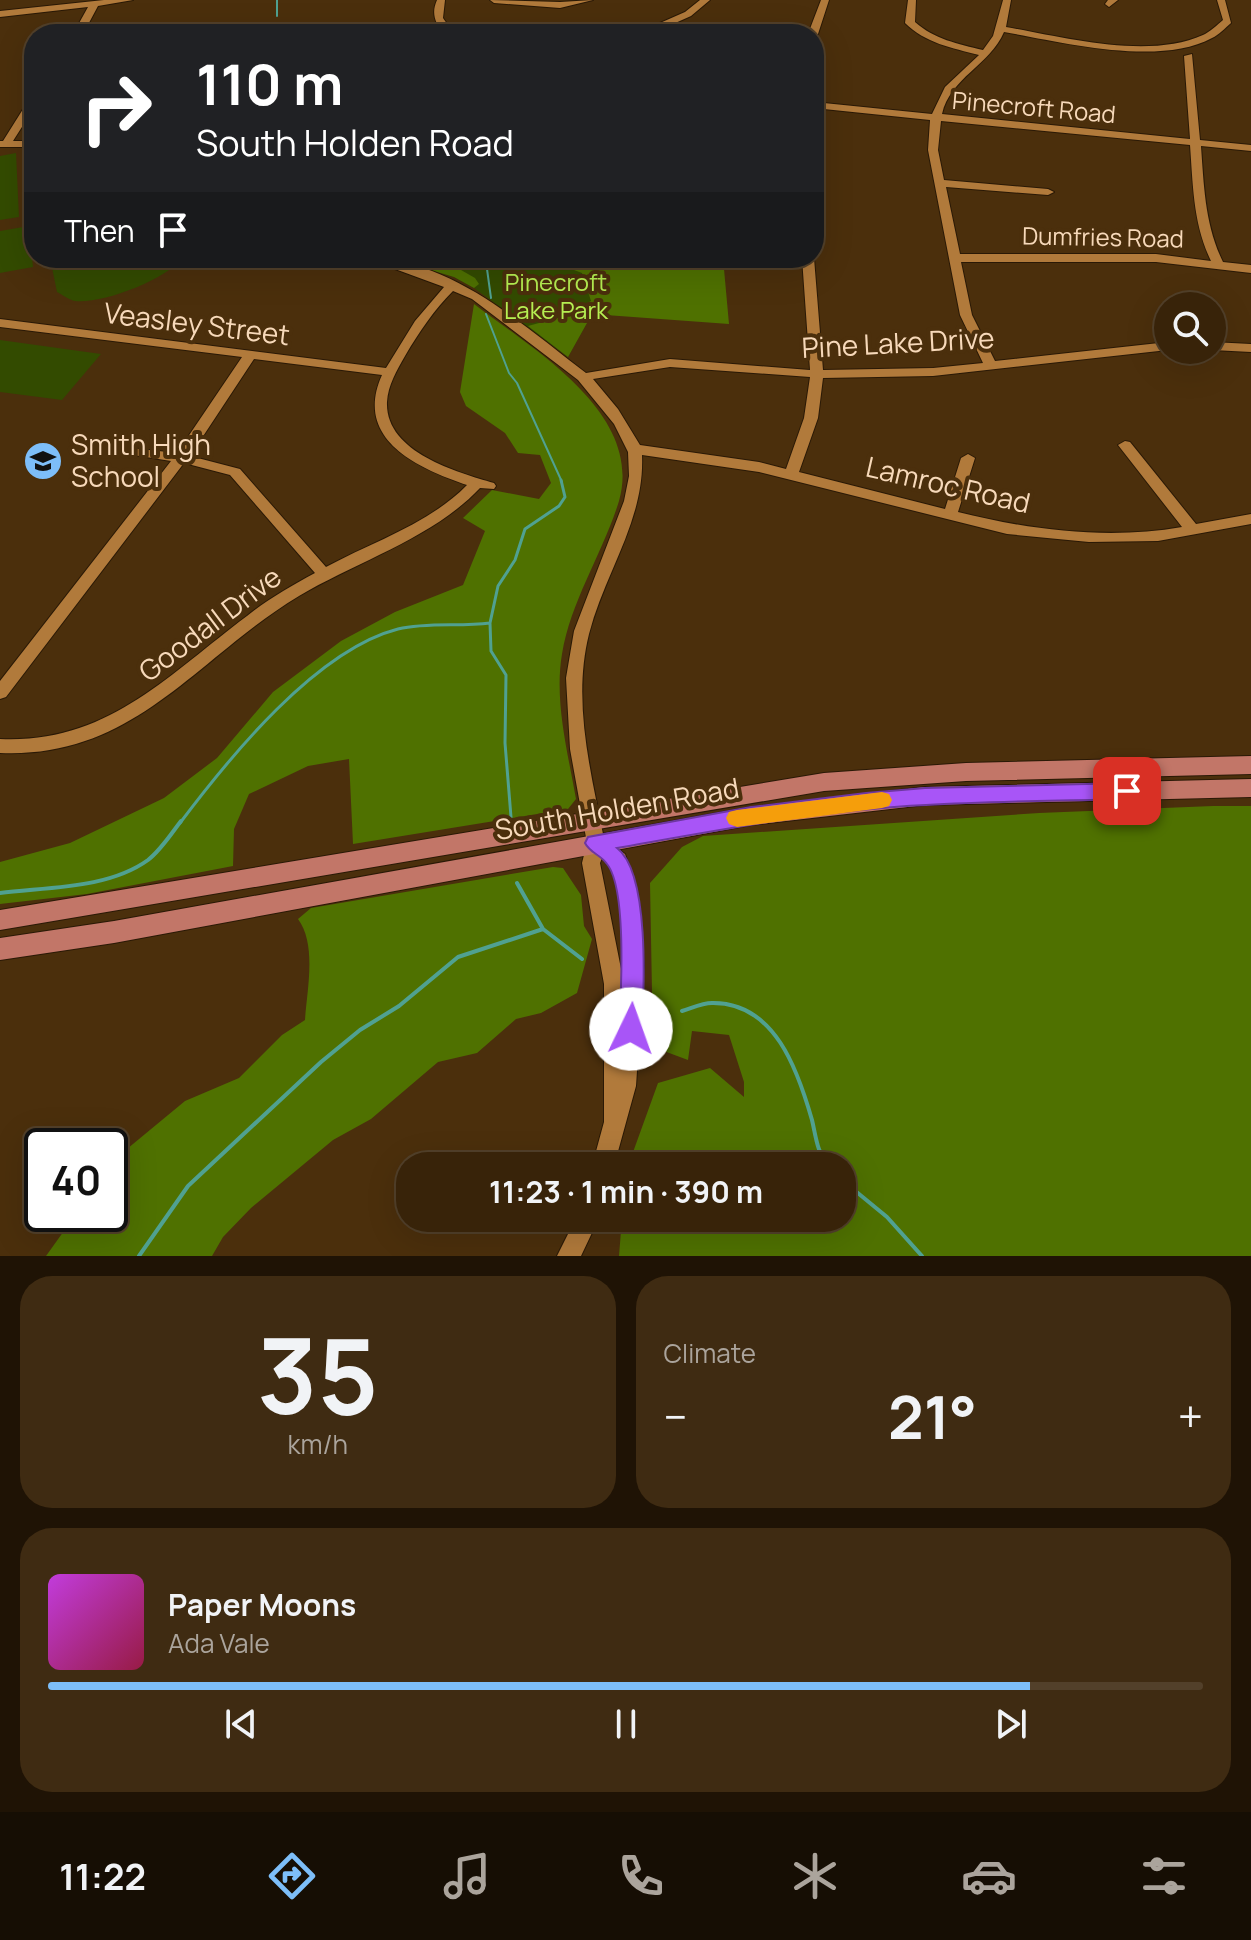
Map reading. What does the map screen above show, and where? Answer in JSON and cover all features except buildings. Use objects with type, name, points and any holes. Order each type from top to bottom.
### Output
[{"type":"main road","name":"South Holden Road","points":[[0,949],[114,932],[594,832],[771,789],[890,776],[1251,765]]},
{"type":"main road","name":"South Holden Road","points":[[0,920],[594,832],[910,798],[1251,788]]},
{"type":"street","points":[[0,14],[129,0]]},
{"type":"street","points":[[441,0],[437,11],[441,24]]},
{"type":"street","points":[[494,0],[545,5],[589,0]]},
{"type":"street","points":[[665,24],[698,8],[706,0]]},
{"type":"street","points":[[817,24],[825,0]]},
{"type":"street","points":[[912,0],[910,23],[920,33],[934,40],[984,53]]},
{"type":"street","points":[[990,364],[969,326],[933,150],[935,118],[944,90],[984,53],[1002,29],[1007,0]]},
{"type":"street","points":[[1002,29],[1105,45],[1175,46],[1200,41],[1223,27],[1228,21],[1228,12],[1221,0]]},
{"type":"street","points":[[84,24],[94,5]]},
{"type":"street","points":[[1189,56],[1200,210],[1208,243],[1218,264]]},
{"type":"street","name":"Pinecroft Road","points":[[824,106],[1251,148]]},
{"type":"street","points":[[3,144],[24,114]]},
{"type":"street","points":[[3,144],[24,144]]},
{"type":"street","points":[[940,183],[1048,192]]},
{"type":"street","name":"Dumfries Road","points":[[954,258],[1142,258],[1251,269]]},
{"type":"street","points":[[405,268],[476,296],[583,377],[596,391],[634,449],[636,477],[628,510],[578,640],[574,689],[577,730],[594,832],[591,863],[614,984],[615,1123]]},
{"type":"street","points":[[791,474],[806,442],[816,404],[818,332],[809,268]]},
{"type":"street","points":[[389,372],[421,319],[452,285]]},
{"type":"street","name":"Veasley Street","points":[[0,323],[389,372]]},
{"type":"street","name":"Pine Lake Drive","points":[[583,377],[670,363],[817,374],[933,372],[1154,347]]},
{"type":"street","points":[[1226,347],[1251,348]]},
{"type":"street","points":[[0,693],[181,458],[250,355]]},
{"type":"street","name":"Goodall Drive","points":[[0,746],[50,743],[85,734],[121,718],[153,700],[243,625],[324,574],[437,519],[483,484],[411,452],[394,438],[384,423],[380,407],[389,372]]},
{"type":"street","points":[[1125,445],[1193,531]]},
{"type":"street","name":"Lamroc Road","points":[[634,449],[714,458],[791,474],[950,515],[1048,534],[1135,537],[1193,531],[1251,519]]},
{"type":"street","points":[[126,450],[181,458],[235,472],[324,574]]},
{"type":"street","points":[[950,515],[968,458]]},
{"type":"street","points":[[594,832],[618,860],[630,908],[634,966],[625,1086],[607,1152]]},
{"type":"street","points":[[569,1256],[581,1232]]},
{"type":"green space","points":[[16,153],[19,217],[0,220],[0,156]]},
{"type":"green space","points":[[24,227],[24,268],[28,268],[0,273],[0,231]]},
{"type":"green space","points":[[52,268],[171,268],[133,289],[101,299],[75,301],[57,292]]},
{"type":"green space","name":"Pinecroft Lake Park","points":[[424,268],[666,268],[666,318],[592,314],[568,357],[474,288],[454,277]]},
{"type":"green space","points":[[424,268],[458,268],[475,278],[479,284],[474,288],[454,277]]},
{"type":"green space","points":[[569,268],[724,268],[729,324],[592,314],[568,357],[528,326],[561,317],[591,301],[582,273]]},
{"type":"green space","points":[[474,304],[525,341],[578,386],[615,439],[622,469],[619,501],[572,615],[562,654],[561,708],[576,799],[568,809],[353,844],[349,759],[308,766],[249,794],[234,829],[233,866],[87,894],[0,904],[0,862],[70,843],[164,798],[217,758],[273,692],[341,641],[395,612],[463,585],[485,531],[463,518],[492,490],[539,499],[551,483],[540,455],[518,453],[505,433],[466,406],[460,392]]},
{"type":"green space","points":[[0,340],[101,354],[62,400],[0,392]]},
{"type":"green space","points":[[1251,806],[1251,1256],[619,1256],[621,1232],[856,1232],[856,1152],[633,1152],[658,1083],[710,1068],[744,1097],[744,1082],[729,1035],[692,1031],[688,1060],[653,1047],[650,883],[682,847],[703,836],[1039,813]]},
{"type":"green space","points":[[553,867],[563,868],[581,895],[584,926],[592,939],[577,993],[541,1013],[516,1019],[477,1053],[438,1062],[371,1119],[333,1140],[251,1208],[223,1237],[212,1256],[46,1256],[63,1232],[128,1232],[128,1148],[185,1101],[239,1078],[282,1035],[305,1020],[309,954],[304,930],[298,919],[311,908]]},
{"type":"waterway","points":[[277,0],[277,16]]},
{"type":"waterway","points":[[486,268],[491,298]]},
{"type":"waterway","points":[[486,314],[509,373],[517,383],[562,482]]},
{"type":"waterway","points":[[490,623],[498,586],[515,560],[525,529],[559,506],[565,497],[561,480]]},
{"type":"waterway","points":[[180,823],[249,739],[306,682],[336,659],[367,641],[398,629],[490,623]]},
{"type":"waterway","points":[[490,623],[491,651],[506,675],[505,743],[511,817]]},
{"type":"waterway","points":[[0,893],[77,885],[115,877],[148,860],[181,821]]},
{"type":"waterway","points":[[517,883],[543,929]]},
{"type":"waterway","points":[[139,1256],[188,1186],[321,1062],[360,1030],[399,1006],[458,957],[543,929]]},
{"type":"waterway","points":[[543,929],[582,959]]},
{"type":"waterway","points":[[682,1011],[708,1003],[734,1006],[752,1014],[768,1027],[791,1061],[820,1152]]},
{"type":"waterway","points":[[856,1192],[887,1217],[922,1256]]},
{"type":"slow traffic","points":[[737,818],[882,800]]},
{"type":"place","name":"Smith High School","points":[[43,461]]},
{"type":"route","points":[[631,1029],[634,966],[630,908],[618,860],[596,843],[751,816],[925,796],[1127,791]]}]
